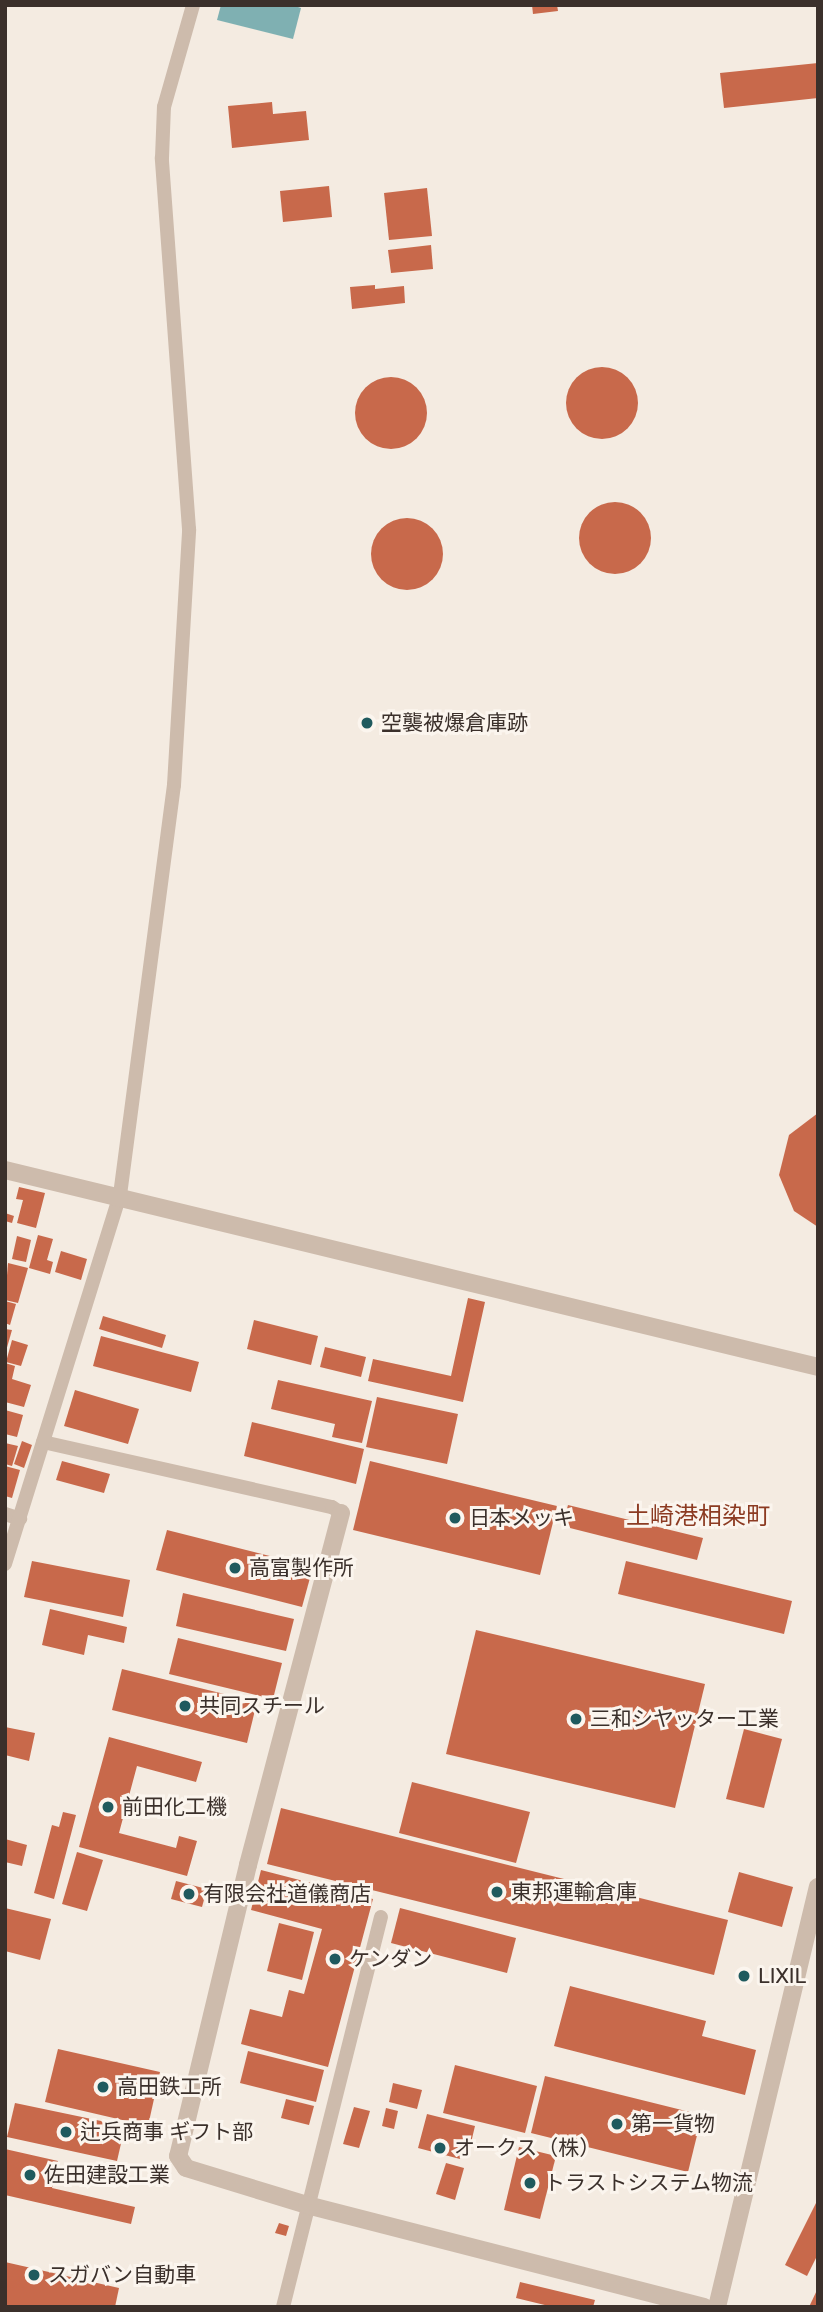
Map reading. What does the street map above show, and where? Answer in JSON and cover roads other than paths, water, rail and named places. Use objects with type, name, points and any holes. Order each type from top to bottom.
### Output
[{"type":"street","points":[[5,1563],[12,1517],[43,1442],[120,1195],[174,785],[189,529],[162,158],[164,107],[192,5]]},
{"type":"street","points":[[5,1170],[120,1195],[818,1367]]},
{"type":"street","points":[[43,1442],[332,1507],[341,1513],[248,1865],[178,2156],[186,2168],[307,2205],[704,2307]]},
{"type":"street","points":[[717,2307],[818,1887]]},
{"type":"street","points":[[283,2307],[381,1917]]},
{"type":"water","points":[[221,5],[292,5],[301,8],[293,39],[217,20]]},
{"type":"place","name":"空襲被爆倉庫跡","points":[[367,723]]},
{"type":"place","name":"日本メッキ","points":[[455,1518]]},
{"type":"place","name":"高富製作所","points":[[235,1568]]},
{"type":"place","name":"共同スチール","points":[[185,1706]]},
{"type":"place","name":"三和シヤッター工業","points":[[576,1719]]},
{"type":"place","name":"前田化工機","points":[[108,1807]]},
{"type":"place","name":"東邦運輸倉庫","points":[[497,1892]]},
{"type":"place","name":"有限会社道儀商店","points":[[189,1894]]},
{"type":"place","name":"ケンダン","points":[[335,1959]]},
{"type":"place","name":"LIXIL","points":[[744,1976]]},
{"type":"place","name":"高田鉄工所","points":[[103,2087]]},
{"type":"place","name":"第一貨物","points":[[617,2124]]},
{"type":"place","name":"辻兵商事 ギフト部","points":[[66,2132]]},
{"type":"place","name":"オークス（株）","points":[[440,2148]]},
{"type":"place","name":"佐田建設工業","points":[[30,2175]]},
{"type":"place","name":"トラストシステム物流","points":[[530,2183]]},
{"type":"place","name":"スガバン自動車","points":[[34,2275]]},
{"type":"district","name":"土崎港相染町","points":[[698,1517]]}]
